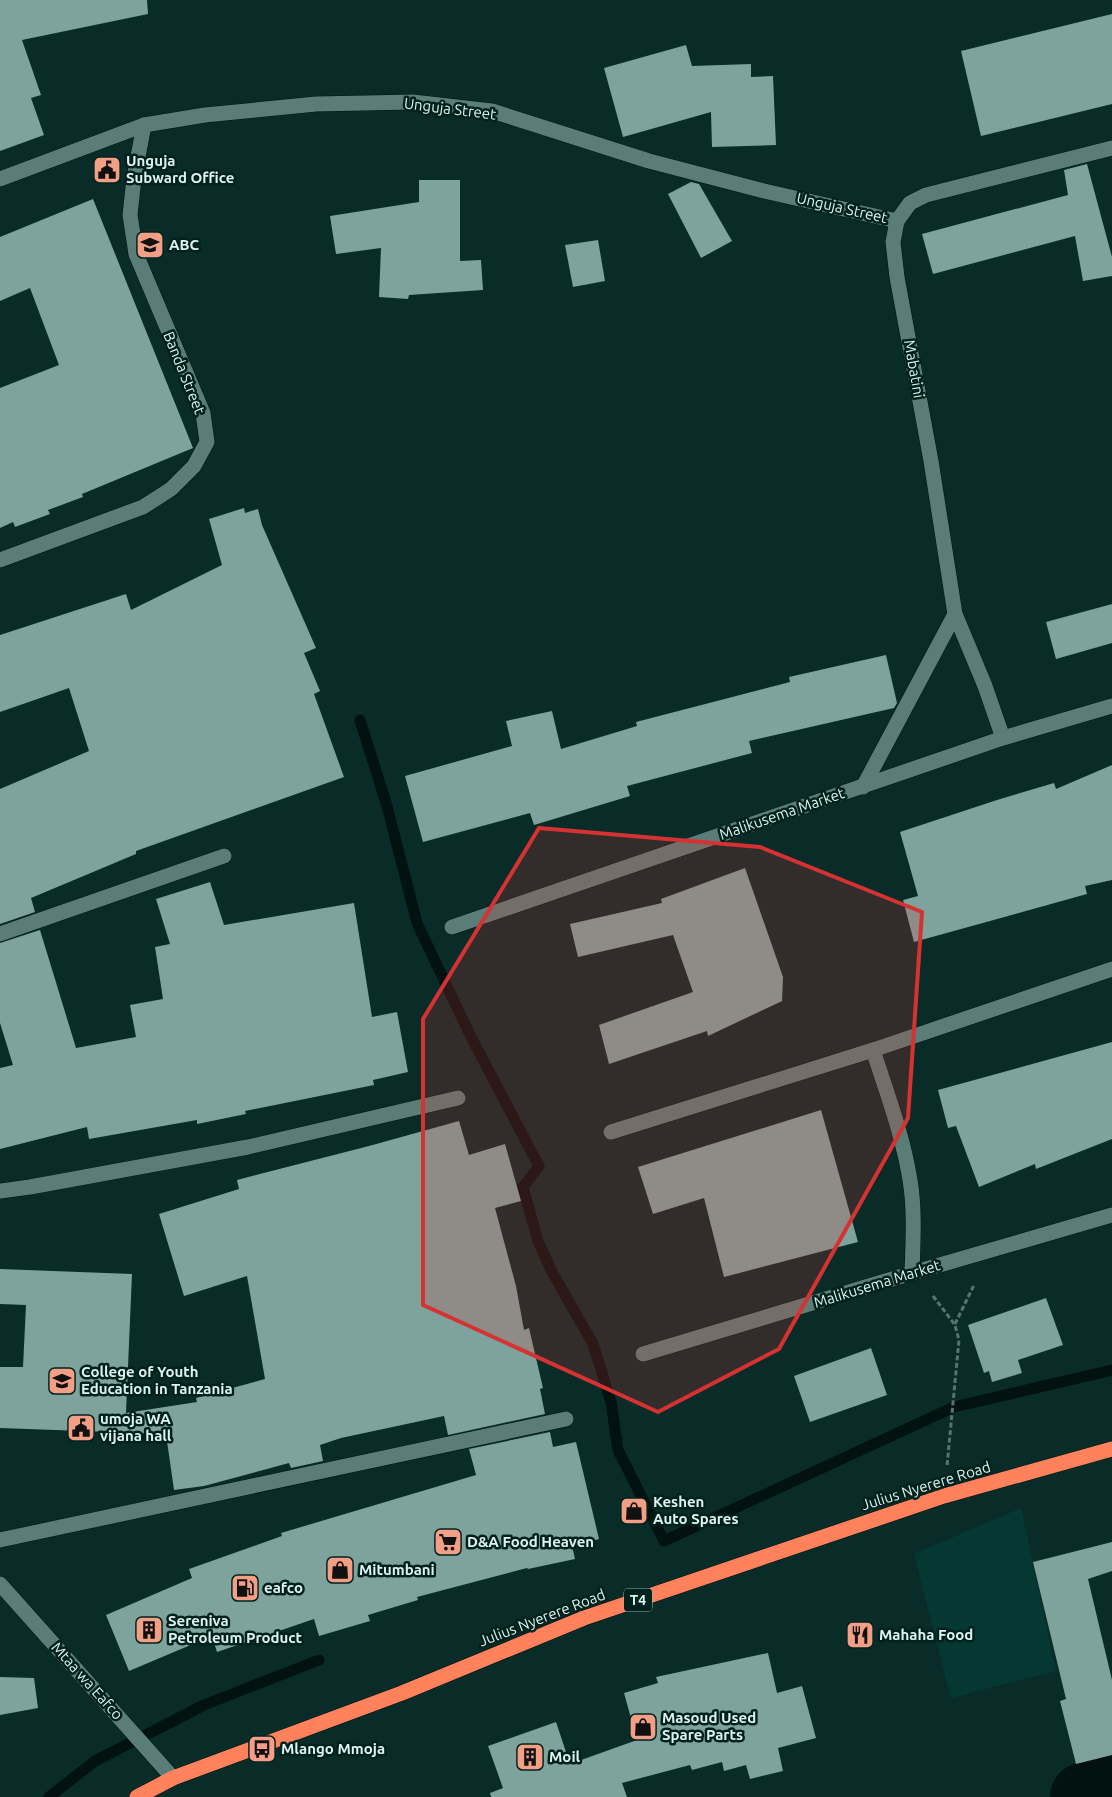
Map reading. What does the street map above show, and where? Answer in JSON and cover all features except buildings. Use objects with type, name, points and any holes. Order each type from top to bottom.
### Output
[{"type":"highway","name":"Julius Nyerere Road","points":[[137,1797],[173,1778],[402,1692],[584,1618],[944,1496],[1112,1449]]},
{"type":"street","name":"Unguja Street","points":[[0,179],[144,125],[205,115],[316,104],[413,102],[492,111],[649,161],[764,191],[897,221]]},
{"type":"street","name":"Banda Street","points":[[0,560],[142,507],[171,489],[194,466],[207,442],[202,413],[136,254],[130,215],[134,178],[144,125]]},
{"type":"street","points":[[897,221],[910,203],[926,195],[1112,148]]},
{"type":"street","name":"Mabatini","points":[[897,221],[893,242],[897,277],[931,461],[955,614],[985,686],[1003,738]]},
{"type":"street","points":[[863,787],[955,614]]},
{"type":"street","name":"Malikusema Market","points":[[452,927],[1003,738],[1112,706]]},
{"type":"street","points":[[0,934],[224,856]]},
{"type":"street","points":[[611,1132],[873,1050],[1112,969]]},
{"type":"street","points":[[873,1050],[899,1130],[911,1182],[912,1273]]},
{"type":"street","points":[[0,1191],[40,1186],[248,1147],[458,1098]]},
{"type":"street","name":"Malikusema Market","points":[[643,1354],[1112,1215]]},
{"type":"street","points":[[0,1540],[566,1419]]},
{"type":"street","name":"Mtaa wa Eafco","points":[[0,1584],[173,1778]]},
{"type":"path","points":[[955,1325],[986,1251]]},
{"type":"path","points":[[912,1273],[940,1304],[955,1325],[959,1340],[944,1496]]},
{"type":"highlighted area","points":[[539,828],[760,847],[922,912],[908,1118],[779,1349],[658,1412],[423,1305],[423,1019]]},
{"type":"shaded area","points":[[1021,1508],[1056,1671],[951,1698],[914,1554]]},
{"type":"waterway","points":[[360,720],[387,806],[417,923],[471,1037],[539,1166],[523,1187],[538,1241],[552,1272],[593,1344],[611,1402],[618,1450],[664,1541],[954,1407],[1112,1370]]},
{"type":"waterway","points":[[49,1797],[95,1761],[204,1705],[319,1660]]},
{"type":"waterway","points":[[1085,1797],[1112,1787]]},
{"type":"place","name":"Unguja Subward Office","points":[[107,170]]},
{"type":"place","name":"ABC","points":[[150,245]]},
{"type":"place","name":"College of Youth Education in Tanzania","points":[[62,1381]]},
{"type":"place","name":"umoja WA vijana hall","points":[[81,1428]]},
{"type":"place","name":"Keshen Auto Spares","points":[[634,1511]]},
{"type":"place","name":"D&A Food Heaven","points":[[448,1542]]},
{"type":"place","name":"Mitumbani","points":[[340,1570]]},
{"type":"place","name":"eafco","points":[[245,1588]]},
{"type":"place","name":"Sereniva Petroleum Product","points":[[149,1630]]},
{"type":"place","name":"Mahaha Food","points":[[860,1635]]},
{"type":"place","name":"Masoud Used Spare Parts","points":[[643,1727]]},
{"type":"place","name":"Mlango Mmoja","points":[[262,1749]]},
{"type":"place","name":"Moil","points":[[530,1757]]}]
